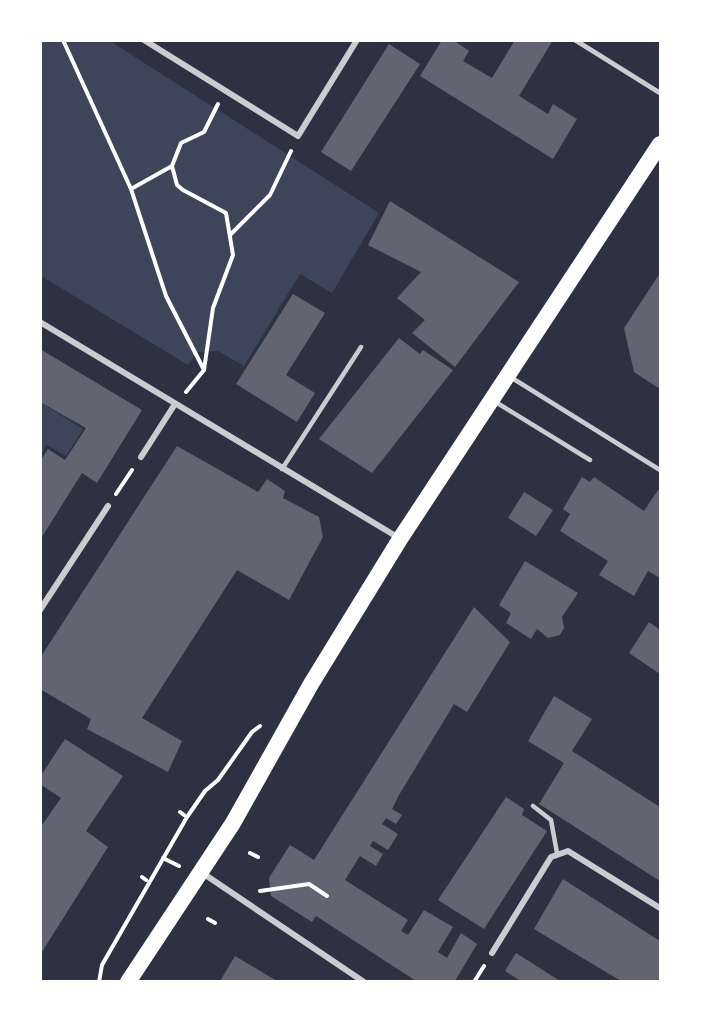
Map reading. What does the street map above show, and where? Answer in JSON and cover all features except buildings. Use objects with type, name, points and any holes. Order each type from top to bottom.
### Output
[{"type":"highway","points":[[128,981],[233,823],[311,684],[400,539],[660,144]]},
{"type":"street","points":[[144,40],[298,136],[357,40]]},
{"type":"street","points":[[575,40],[660,93]]},
{"type":"street","points":[[40,322],[400,539]]},
{"type":"street","points":[[141,457],[175,404]]},
{"type":"street","points":[[40,610],[108,506]]},
{"type":"street","points":[[492,953],[551,857],[558,853],[568,851],[660,908]]},
{"type":"street","points":[[200,872],[364,981]]},
{"type":"lane","points":[[282,469],[361,347]]},
{"type":"lane","points":[[507,375],[660,470]]},
{"type":"lane","points":[[492,400],[590,460]]},
{"type":"lane","points":[[533,806],[551,820],[558,853]]},
{"type":"path","points":[[63,40],[131,189],[166,296],[204,370]]},
{"type":"path","points":[[131,189],[172,166],[182,143],[204,132],[226,90]]},
{"type":"path","points":[[231,234],[270,195],[298,136]]},
{"type":"path","points":[[172,166],[177,185],[225,213],[234,255],[213,308],[204,370],[175,404]]},
{"type":"path","points":[[108,506],[141,457]]},
{"type":"path","points":[[99,981],[102,965],[187,817],[252,732],[269,719]]},
{"type":"path","points":[[250,853],[258,857]]},
{"type":"path","points":[[236,896],[270,888],[309,884],[327,896]]},
{"type":"path","points":[[208,919],[215,923]]},
{"type":"shaded area","points":[[41,41],[110,41],[379,213],[332,293],[300,274],[244,366],[218,351],[198,352],[188,365],[41,276]]},
{"type":"shaded area","points":[[41,403],[83,429],[66,456],[47,445],[41,455]]}]
